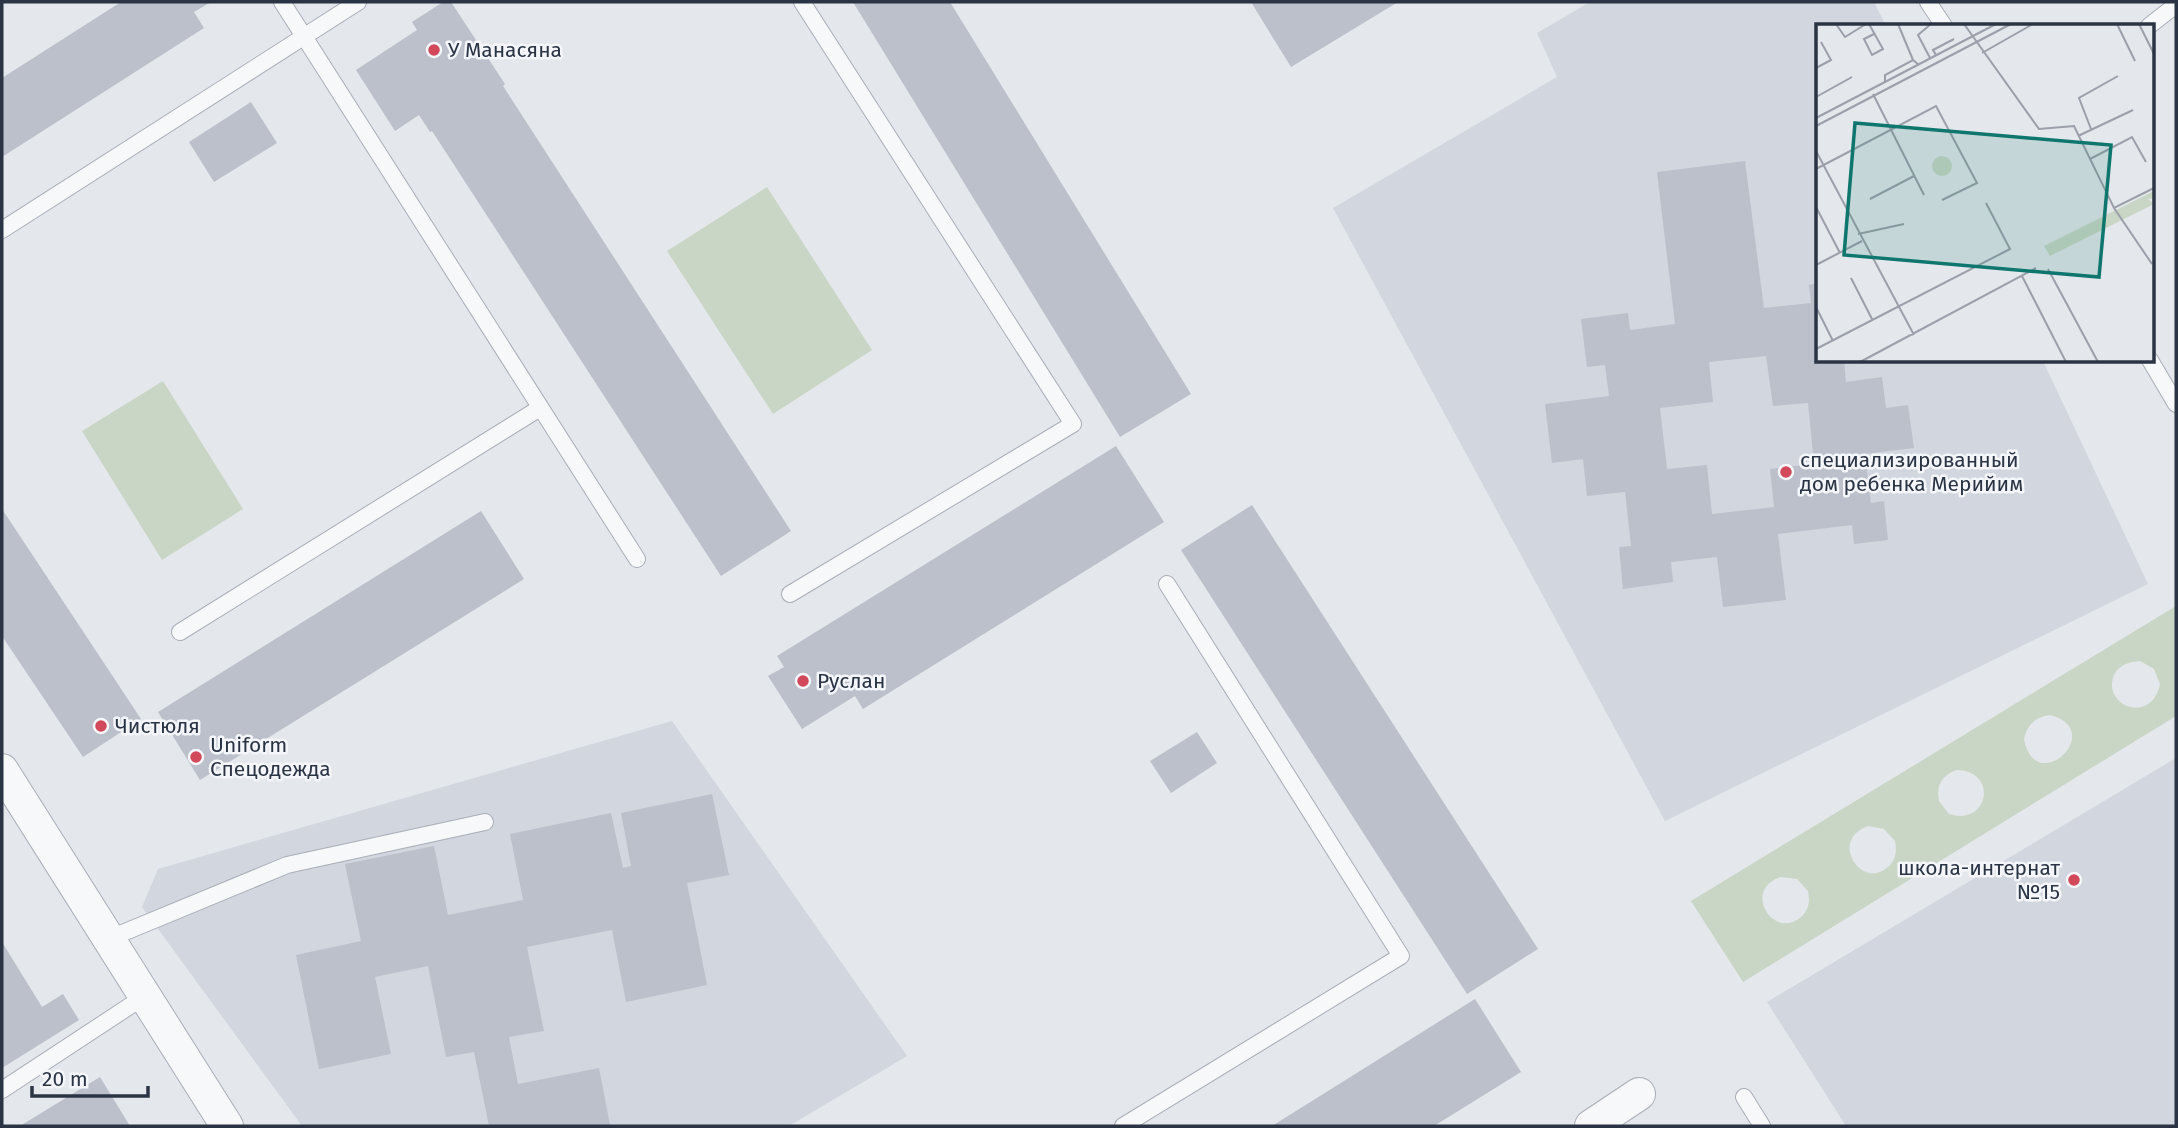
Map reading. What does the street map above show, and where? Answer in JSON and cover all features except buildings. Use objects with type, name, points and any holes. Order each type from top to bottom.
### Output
[{"type":"street","points":[[2,770],[228,1126]]},
{"type":"street","points":[[1591,1126],[1639,1094]]},
{"type":"lane","points":[[282,2],[637,559]]},
{"type":"lane","points":[[2,230],[358,2]]},
{"type":"lane","points":[[790,594],[1073,424],[802,2]]},
{"type":"lane","points":[[1928,2],[1943,24]]},
{"type":"lane","points":[[2152,24],[2176,5]]},
{"type":"lane","points":[[2151,362],[2176,404]]},
{"type":"lane","points":[[180,632],[541,408]]},
{"type":"lane","points":[[1123,1126],[1401,956],[1167,584]]},
{"type":"lane","points":[[108,939],[287,864],[485,822]]},
{"type":"lane","points":[[2,1090],[145,996]]},
{"type":"lane","points":[[1744,1097],[1762,1126]]},
{"type":"shaded area","name":"специализированный дом ребенка Мерийим","points":[[1590,2],[1874,2],[1885,24],[1816,24],[1816,362],[2043,362],[2148,584],[1665,821],[1333,208],[1557,77],[1537,33]]},
{"type":"shaded area","points":[[672,721],[907,1056],[789,1126],[302,1126],[142,907],[158,869]]},
{"type":"shaded area","name":"школа-интернат №15","points":[[2176,758],[2176,1126],[1846,1126],[1767,1002]]},
{"type":"green space","points":[[767,187],[872,350],[773,414],[667,251]]},
{"type":"green space","points":[[163,381],[243,509],[162,560],[82,431]]},
{"type":"green space","points":[[2176,606],[2176,716],[1743,982],[1691,901]],"holes":[[[2140,661],[2154,669],[2160,684],[2155,697],[2147,705],[2138,708],[2128,706],[2114,694],[2112,684],[2115,673],[2126,664]],[[2050,715],[2066,723],[2072,734],[2070,745],[2063,755],[2052,762],[2041,763],[2031,756],[2024,739],[2032,722]],[[1956,770],[1970,772],[1979,779],[1984,797],[1973,813],[1963,816],[1949,814],[1939,801],[1938,791],[1947,775]],[[1868,826],[1884,829],[1895,841],[1896,852],[1888,867],[1878,873],[1868,873],[1853,861],[1851,842],[1856,833]],[[1781,877],[1797,879],[1808,891],[1809,902],[1801,917],[1791,923],[1781,923],[1766,911],[1763,892],[1769,883]]]},
{"type":"place","name":"У Манасяна","points":[[434,50]]},
{"type":"place","name":"специализированный дом ребенка Мерийим","points":[[1786,472]]},
{"type":"place","name":"Руслан","points":[[803,681]]},
{"type":"place","name":"Чистюля","points":[[101,726]]},
{"type":"place","name":"Uniform Спецодежда","points":[[196,757]]},
{"type":"place","name":"школа-интернат №15","points":[[2074,880]]}]
